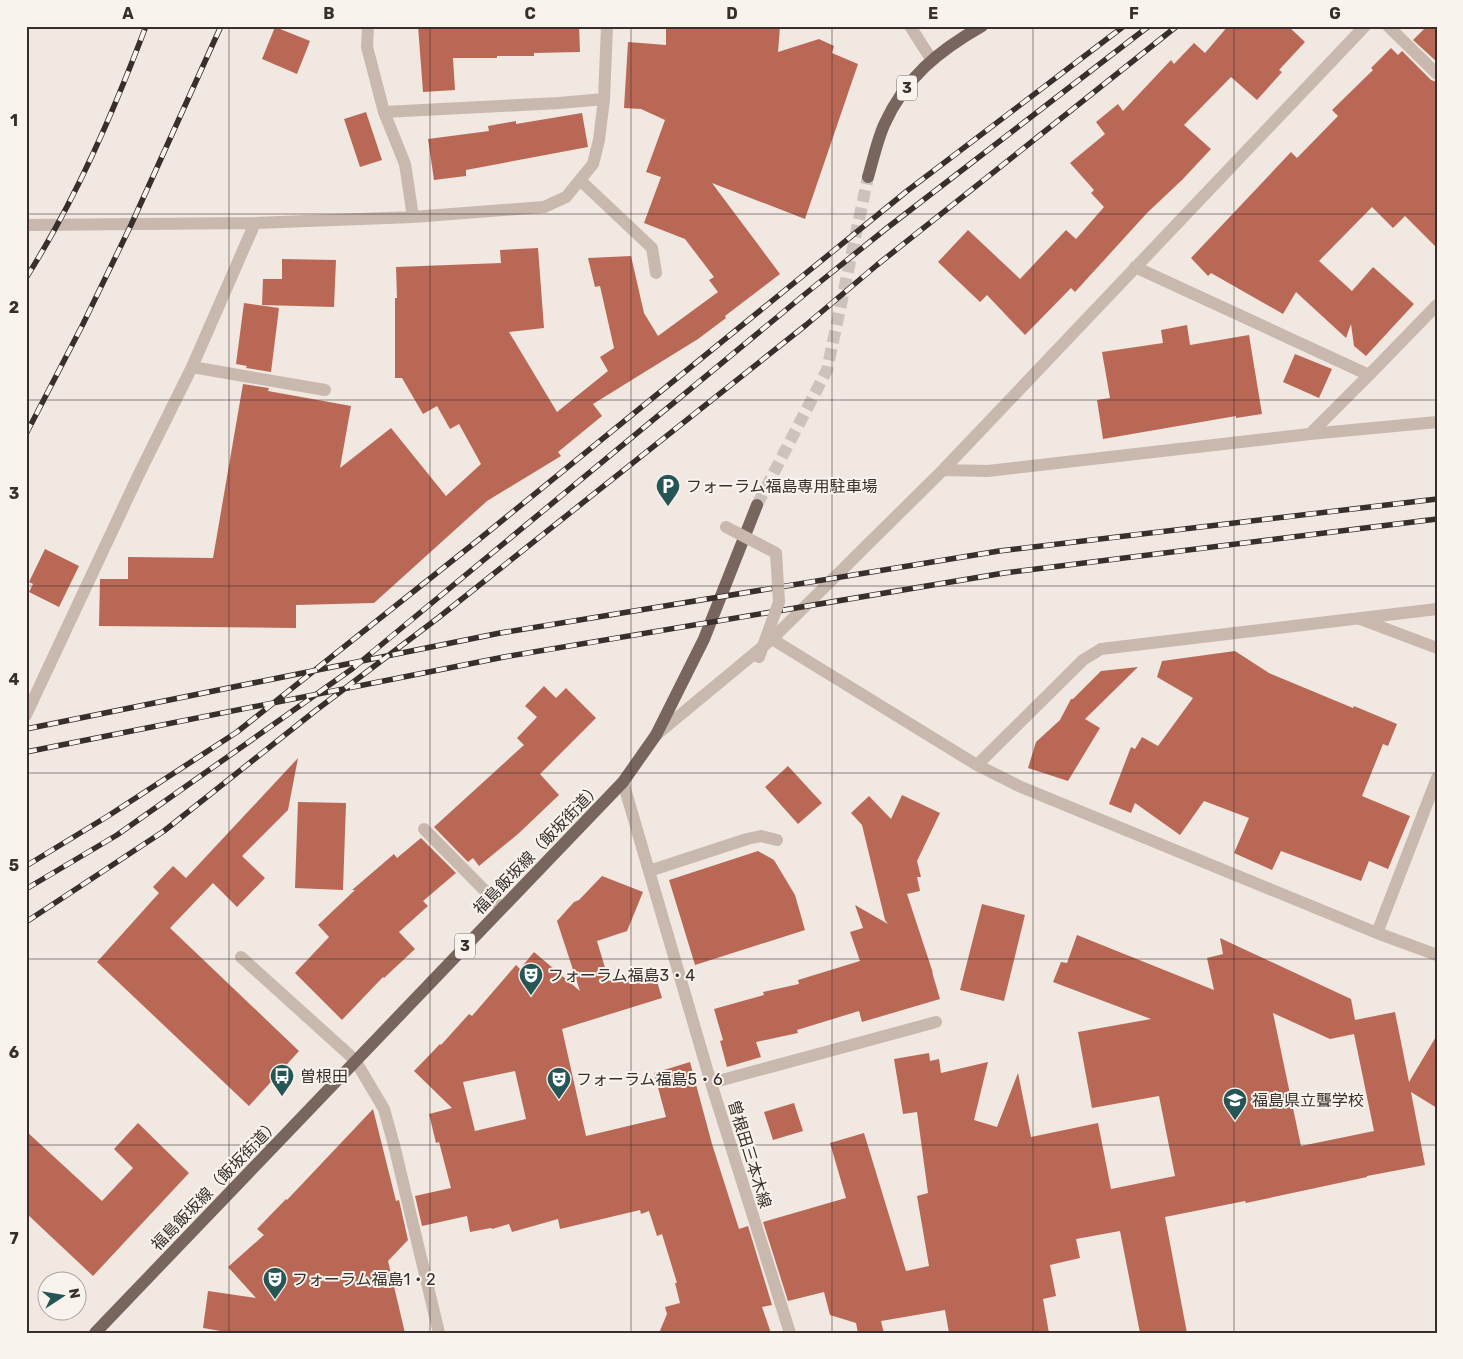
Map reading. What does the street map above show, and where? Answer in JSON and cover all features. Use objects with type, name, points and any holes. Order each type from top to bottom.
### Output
[{"type":"main road","name":"3","points":[[868,177],[883,126],[900,95],[932,59],[956,41],[982,26]]},
{"type":"main road","name":"福島飯坂線（飯坂街道）","points":[[95,1333],[623,782],[656,735],[704,639],[756,505]]},
{"type":"street","points":[[368,26],[367,47],[384,112],[405,164],[413,217]]},
{"type":"street","points":[[26,225],[255,224],[413,217],[544,207],[566,197],[593,164],[599,140],[604,98],[607,26]]},
{"type":"street","points":[[910,26],[932,59]]},
{"type":"street","points":[[656,735],[772,640],[943,470],[1365,26]]},
{"type":"street","points":[[1388,26],[1437,74]]},
{"type":"street","points":[[384,112],[559,103],[604,98]]},
{"type":"street","points":[[581,181],[652,248],[656,273]]},
{"type":"street","points":[[26,715],[138,476],[192,367],[255,224]]},
{"type":"street","points":[[1135,267],[1369,375]]},
{"type":"street","points":[[1310,434],[1437,305]]},
{"type":"street","points":[[192,367],[325,390]]},
{"type":"street","points":[[943,470],[988,471],[1310,434],[1437,422]]},
{"type":"street","points":[[726,527],[776,553],[779,602],[759,658]]},
{"type":"street","points":[[977,765],[1083,660],[1102,649],[1437,609]]},
{"type":"street","points":[[1358,618],[1437,648]]},
{"type":"street","points":[[772,640],[977,765],[1021,787],[1377,933],[1437,955]]},
{"type":"street","points":[[1377,933],[1437,778]]},
{"type":"street","name":"曽根田三本木線","points":[[623,782],[711,1083],[790,1333]]},
{"type":"street","points":[[424,829],[502,908]]},
{"type":"street","points":[[649,871],[761,836],[777,840]]},
{"type":"street","points":[[241,956],[355,1060],[384,1109],[439,1333]]},
{"type":"street","points":[[711,1083],[936,1022]]},
{"type":"building","points":[[418,26],[579,26],[580,52],[534,53],[534,56],[497,56],[497,58],[453,58],[455,90],[423,92]]},
{"type":"building","points":[[666,26],[780,26],[778,52],[819,39],[834,46],[832,53],[858,64],[805,219],[712,183],[780,274],[698,339],[593,404],[602,416],[558,452],[561,456],[487,501],[374,603],[296,605],[296,628],[99,626],[100,579],[128,579],[128,557],[213,558],[243,384],[269,388],[268,391],[351,406],[340,468],[391,428],[446,496],[481,464],[459,424],[450,429],[437,406],[423,414],[402,378],[395,378],[396,267],[501,263],[500,250],[538,248],[544,328],[509,332],[557,412],[608,371],[600,357],[614,348],[600,286],[595,287],[588,258],[631,256],[644,313],[658,336],[718,292],[709,280],[714,277],[685,239],[644,223],[661,177],[646,172],[665,120],[641,109],[624,108],[628,42],[666,45]]},
{"type":"building","points":[[1228,26],[1288,26],[1305,42],[1279,70],[1282,72],[1257,100],[1231,77],[1184,125],[1211,149],[1147,213],[1075,292],[1071,288],[1025,335],[987,295],[980,302],[938,262],[968,230],[1020,279],[1066,230],[1076,239],[1104,207],[1091,193],[1094,190],[1070,163],[1105,134],[1096,122],[1118,104],[1123,111],[1171,60],[1174,64],[1194,43],[1205,53]]},
{"type":"building","points":[[1427,26],[1437,26],[1437,62],[1413,40]]},
{"type":"building","points":[[275,27],[310,41],[297,74],[262,59]]},
{"type":"building","points":[[1391,48],[1398,55],[1402,51],[1431,80],[1437,82],[1437,248],[1405,216],[1393,228],[1372,207],[1319,261],[1352,291],[1373,267],[1414,304],[1366,356],[1354,346],[1351,324],[1346,338],[1296,292],[1283,314],[1211,273],[1208,276],[1191,258],[1291,152],[1297,158],[1338,116],[1332,110],[1373,70],[1371,68]]},
{"type":"building","points":[[366,112],[382,160],[360,167],[344,119]]},
{"type":"building","points":[[582,113],[588,147],[466,170],[466,176],[434,180],[428,139],[489,131],[488,126],[516,121],[516,124]]},
{"type":"building","points":[[282,259],[336,260],[334,307],[262,305],[263,279],[282,279]]},
{"type":"building","points":[[244,303],[279,308],[271,372],[246,368],[247,366],[236,364]]},
{"type":"building","points":[[1187,325],[1190,345],[1249,335],[1262,414],[1236,418],[1236,416],[1103,439],[1097,400],[1110,398],[1102,352],[1163,343],[1161,330]]},
{"type":"building","points":[[1295,354],[1332,369],[1319,398],[1283,382]]},
{"type":"building","points":[[45,549],[79,566],[59,607],[29,592],[33,584],[29,582]]},
{"type":"building","points":[[1235,651],[1269,673],[1397,724],[1388,746],[1383,744],[1362,796],[1410,816],[1388,869],[1369,861],[1361,881],[1281,851],[1272,870],[1234,853],[1249,818],[1204,801],[1180,835],[1135,803],[1131,813],[1109,804],[1131,747],[1135,749],[1142,737],[1158,746],[1193,698],[1157,677],[1162,661]]},
{"type":"building","points":[[1138,667],[1085,719],[1100,728],[1068,781],[1028,768],[1036,742],[1060,720],[1071,699],[1101,671]]},
{"type":"building","points":[[544,686],[556,698],[566,688],[596,718],[540,774],[559,795],[518,834],[479,866],[473,858],[468,862],[434,827],[524,745],[517,738],[537,717],[525,706]]},
{"type":"building","points":[[298,758],[288,810],[242,856],[265,878],[237,907],[213,883],[170,928],[299,1051],[249,1106],[97,962],[159,893],[153,887],[173,866],[186,878]]},
{"type":"building","points":[[788,766],[822,803],[798,824],[765,787]]},
{"type":"building","points":[[902,795],[940,813],[917,861],[921,877],[917,877],[920,891],[907,894],[940,999],[862,1022],[859,1011],[797,1030],[798,1033],[756,1042],[761,1057],[727,1067],[720,1041],[723,1040],[714,1009],[764,995],[763,992],[799,984],[798,980],[860,961],[850,932],[863,928],[855,905],[888,924],[885,920],[862,825],[851,813],[869,796],[891,819]]},
{"type":"building","points":[[298,802],[346,803],[343,890],[295,888]]},
{"type":"building","points":[[421,838],[456,873],[423,901],[428,906],[399,932],[415,949],[383,977],[342,1020],[295,973],[329,937],[318,925],[355,890],[352,890],[394,854],[397,858]]},
{"type":"building","points":[[758,851],[774,860],[795,895],[805,930],[695,965],[669,880]]},
{"type":"building","points":[[602,876],[643,892],[627,931],[597,941],[609,981],[639,972],[641,979],[655,975],[662,998],[562,1029],[586,1136],[666,1117],[654,1073],[690,1062],[712,1144],[739,1229],[748,1226],[772,1305],[762,1307],[771,1333],[659,1333],[667,1314],[665,1307],[680,1303],[675,1283],[677,1283],[662,1234],[657,1236],[649,1211],[641,1214],[640,1210],[560,1229],[558,1219],[512,1232],[509,1224],[470,1232],[467,1216],[422,1226],[415,1196],[451,1188],[439,1142],[436,1143],[429,1114],[452,1108],[414,1071],[469,1014],[472,1016],[516,965],[520,969],[534,952],[580,991],[557,921],[574,902],[579,900]],"holes":[[[515,1071],[526,1119],[475,1131],[463,1082]]]},
{"type":"building","points":[[982,904],[1025,915],[1004,1001],[960,990]]},
{"type":"building","points":[[1077,935],[1214,990],[1207,958],[1223,954],[1220,938],[1351,999],[1355,1020],[1395,1012],[1409,1082],[1437,1035],[1437,1108],[1411,1092],[1425,1165],[1246,1203],[1245,1201],[1165,1217],[1187,1333],[1140,1333],[1120,1231],[1076,1239],[1080,1258],[1050,1265],[1056,1296],[1043,1299],[1049,1333],[949,1333],[945,1310],[881,1321],[884,1333],[858,1333],[856,1323],[830,1315],[824,1292],[788,1301],[763,1222],[846,1198],[830,1143],[864,1133],[906,1271],[929,1266],[917,1196],[928,1193],[917,1112],[903,1114],[894,1059],[929,1053],[930,1061],[939,1059],[941,1073],[988,1062],[974,1120],[997,1127],[1018,1073],[1031,1137],[1098,1123],[1111,1189],[1175,1176],[1159,1096],[1092,1108],[1078,1032],[1151,1019],[1053,982],[1061,962],[1067,963]],"holes":[[[1273,1013],[1330,1039],[1354,1034],[1374,1131],[1301,1146]]]},
{"type":"building","points":[[794,1103],[803,1131],[773,1140],[764,1112]]},
{"type":"building","points":[[373,1109],[396,1201],[399,1200],[408,1240],[388,1261],[405,1333],[232,1333],[203,1328],[208,1291],[256,1298],[228,1267],[264,1235],[257,1229]]},
{"type":"building","points":[[138,1123],[189,1173],[93,1276],[26,1213],[26,1131],[102,1201],[133,1168],[114,1149]]},
{"type":"tunnel","points":[[757,505],[827,370],[868,177]]},
{"type":"railway","points":[[26,278],[61,218],[92,155],[146,26]]},
{"type":"railway","points":[[26,434],[83,324],[131,225],[221,26]]},
{"type":"railway","points":[[26,866],[108,816],[237,732],[477,541],[907,191],[1124,26]]},
{"type":"railway","points":[[26,889],[117,835],[352,669],[810,290],[887,228],[1149,26]]},
{"type":"railway","points":[[26,922],[164,831],[315,711],[438,618],[1177,26]]},
{"type":"railway","points":[[26,729],[500,633],[999,551],[1437,499]]},
{"type":"railway","points":[[26,752],[504,657],[1004,573],[1437,519]]},
{"type":"place","name":"フォーラム福島専用駐車場","points":[[668,507]]},
{"type":"place","name":"フォーラム福島3・4","points":[[531,996]]},
{"type":"place","name":"曽根田","points":[[282,1097]]},
{"type":"place","name":"フォーラム福島5・6","points":[[559,1100]]},
{"type":"place","name":"福島県立聾学校","points":[[1235,1121]]},
{"type":"place","name":"フォーラム福島1・2","points":[[275,1300]]}]
